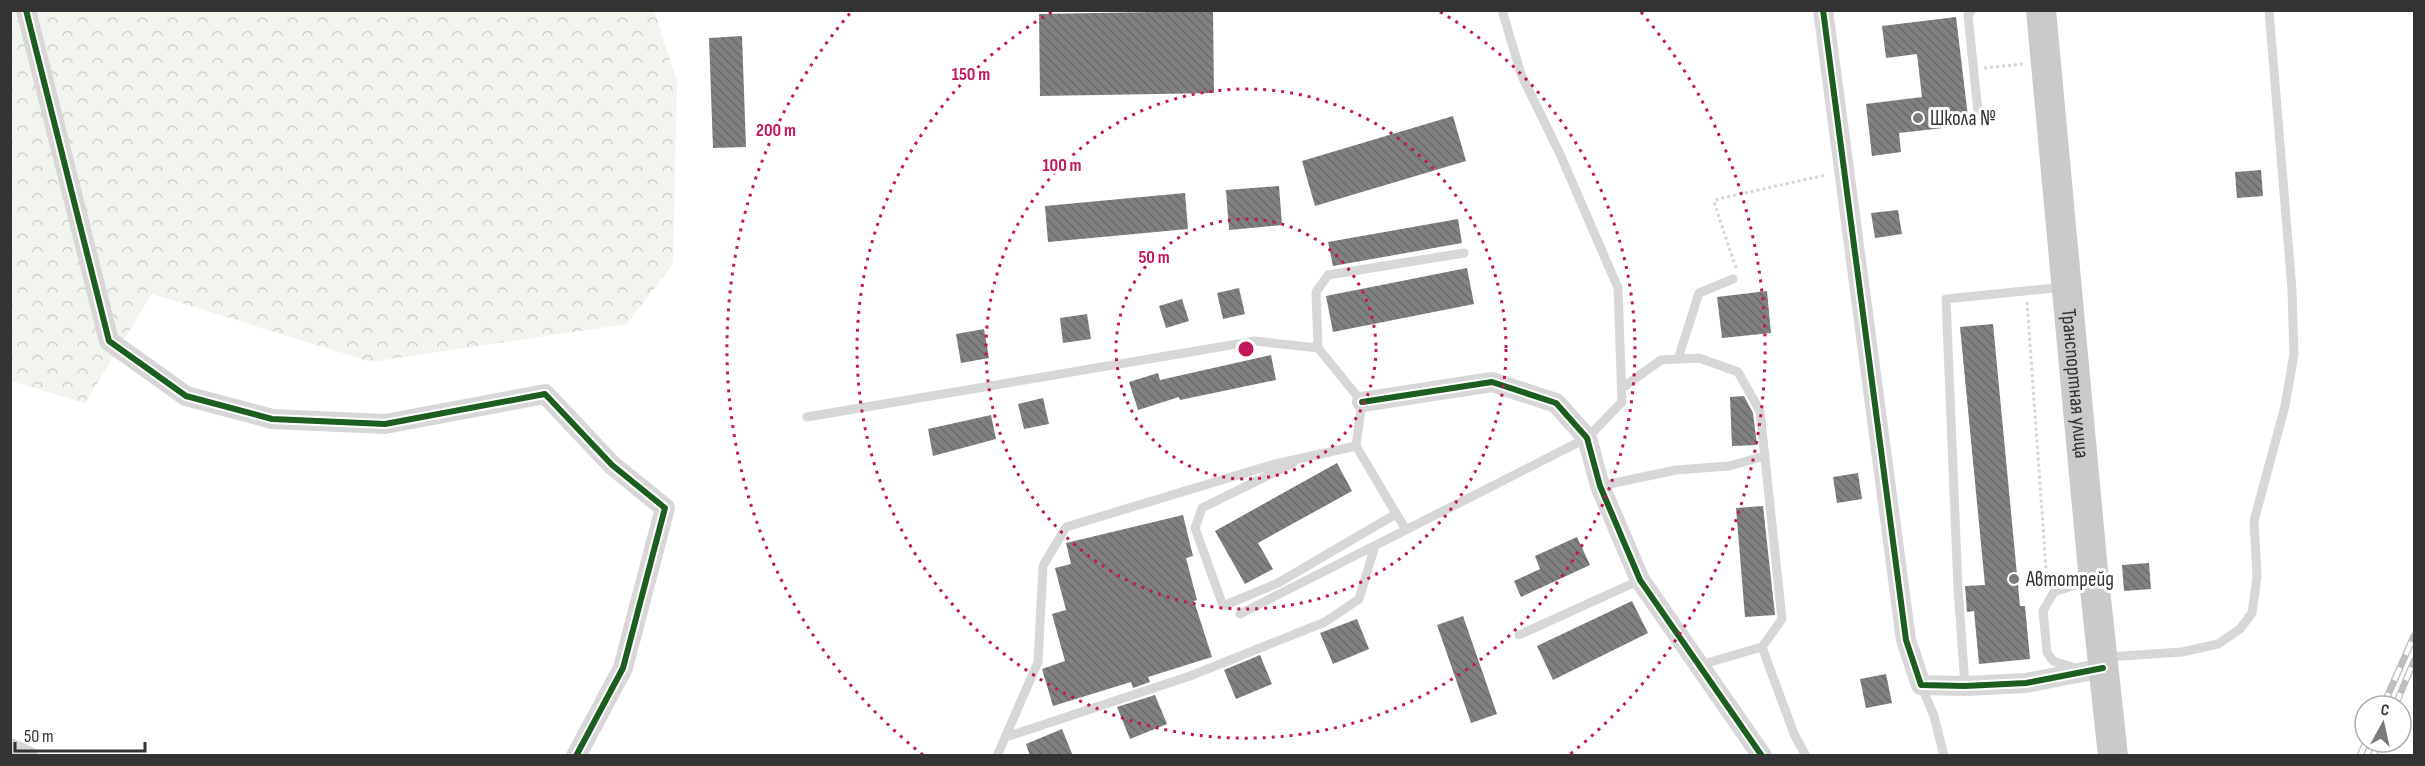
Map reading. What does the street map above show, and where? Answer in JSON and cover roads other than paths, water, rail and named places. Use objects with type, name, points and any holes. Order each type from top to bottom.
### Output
[{"type":"main road","name":"Транспортная улица","points":[[2041,10],[2094,579],[2097,666],[2113,756]]},
{"type":"street","points":[[26,10],[109,341],[186,396],[272,419],[385,424],[545,394],[612,465],[665,508],[623,668],[576,756]]},
{"type":"street","points":[[1824,10],[1843,173],[1906,640],[1922,685],[1965,686],[2026,683],[2097,666]]},
{"type":"street","points":[[1362,402],[1492,382],[1556,403],[1587,438],[1600,486],[1640,580],[1697,666],[1762,756]]},
{"type":"street","points":[[10,748],[28,756]]},
{"type":"lane","points":[[1240,614],[1587,438],[1622,402],[1618,288],[1560,154],[1521,74],[1502,10]]},
{"type":"lane","points":[[1972,10],[1968,15],[1978,112]]},
{"type":"lane","points":[[2094,579],[2054,592],[2048,599],[2043,611],[2047,652],[2053,662],[2097,666],[2218,644],[2240,629],[2252,614],[2257,577],[2254,521],[2285,406],[2294,354],[2292,291],[2268,10]]},
{"type":"lane","points":[[1406,530],[1356,446],[1362,402],[1318,348],[1316,291],[1328,275],[1464,253]]},
{"type":"lane","points":[[1678,359],[1699,293],[1733,279]]},
{"type":"lane","points":[[1965,686],[1958,588],[1946,299],[2066,287]]},
{"type":"lane","points":[[807,417],[1256,341],[1318,348]]},
{"type":"lane","points":[[1622,388],[1661,360],[1699,358],[1738,372],[1760,411],[1782,619],[1762,647],[1697,666]]},
{"type":"lane","points":[[997,756],[1038,662],[1043,566],[1066,527],[1271,465],[1356,446]]},
{"type":"lane","points":[[1600,486],[1676,470],[1729,466],[1765,456]]},
{"type":"lane","points":[[1306,457],[1202,508],[1195,528],[1223,606],[1278,583],[1396,514]]},
{"type":"lane","points":[[1006,737],[1190,676],[1325,622],[1359,599],[1375,546]]},
{"type":"lane","points":[[1519,635],[1640,580]]},
{"type":"lane","points":[[1762,647],[1794,734],[1806,756]]},
{"type":"lane","points":[[1922,685],[1934,716],[1944,756]]},
{"type":"railway","points":[[2388,694],[2414,636]]},
{"type":"railway","points":[[2400,694],[2414,661]]},
{"type":"place","name":"Школа №","points":[[1918,118]]},
{"type":"place","name":"Автотрейд","points":[[2014,579]]}]
